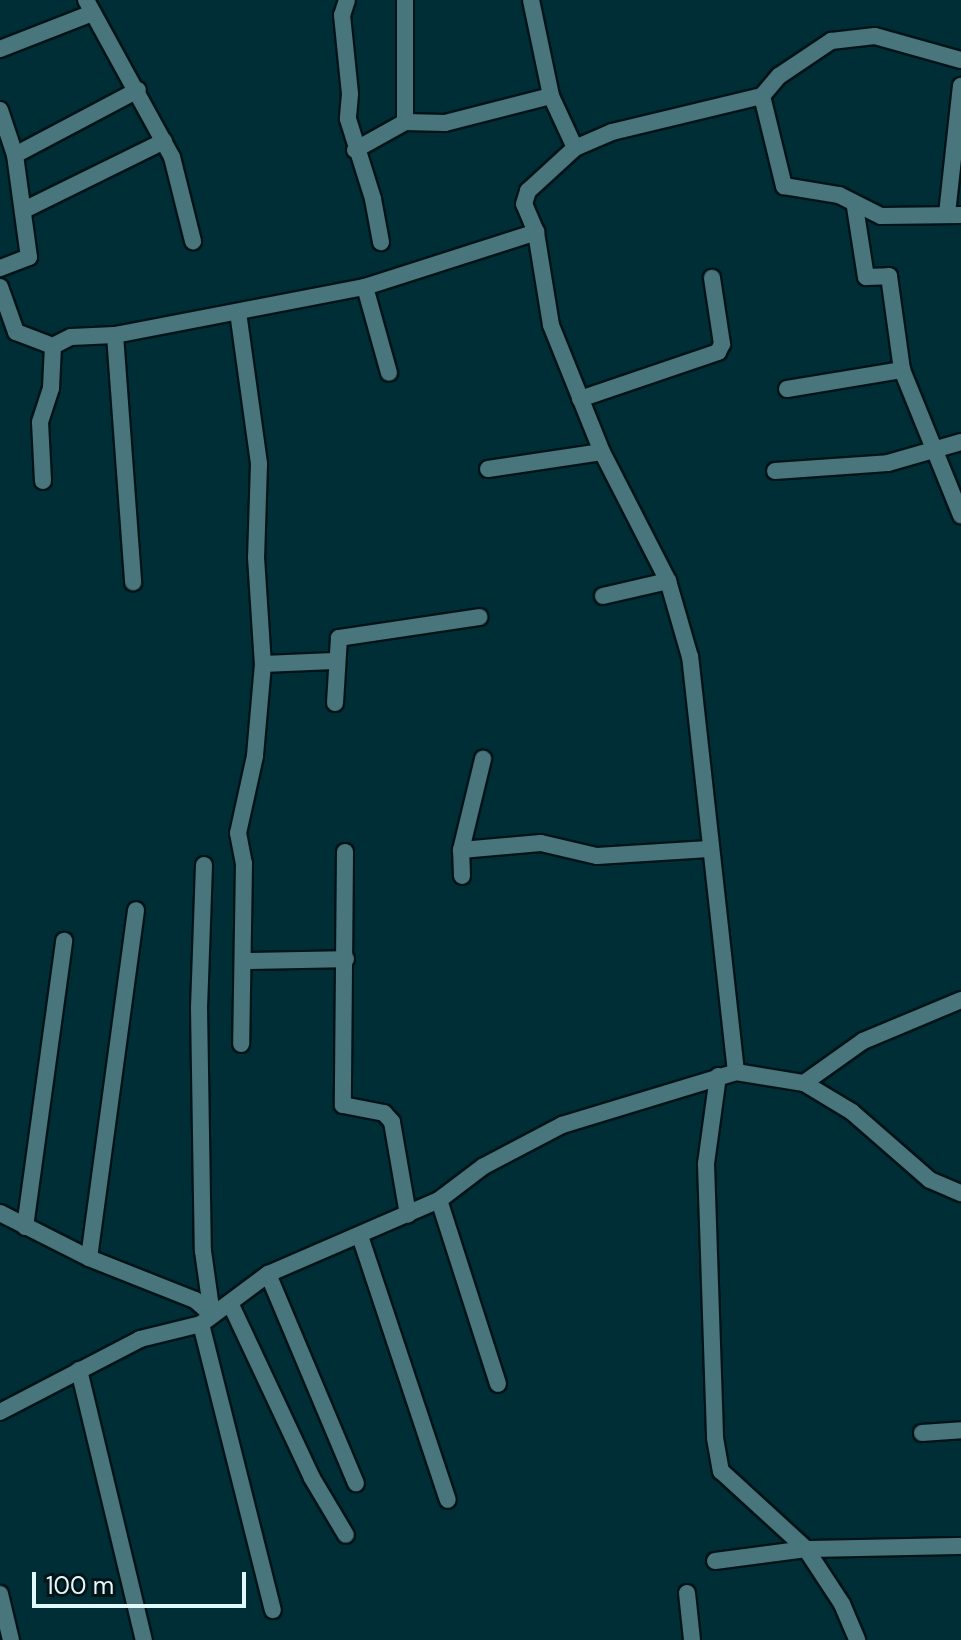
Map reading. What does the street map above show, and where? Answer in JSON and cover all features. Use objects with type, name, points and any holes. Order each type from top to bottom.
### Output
[{"type":"street","points":[[347,0],[343,41],[350,94],[348,119],[355,150],[373,199],[381,242]]},
{"type":"street","points":[[405,0],[405,122]]},
{"type":"street","points":[[531,0],[551,96],[575,148]]},
{"type":"street","points":[[0,49],[88,7],[138,90],[164,141],[193,241]]},
{"type":"street","points":[[736,1072],[690,657],[668,581],[602,452],[551,325],[536,232],[524,204],[528,191],[575,148],[612,132],[762,96],[779,76],[831,41],[875,36],[961,60]]},
{"type":"street","points":[[762,96],[784,186],[839,195],[855,207],[881,216],[954,214],[961,86]]},
{"type":"street","points":[[15,155],[138,90]]},
{"type":"street","points":[[355,150],[405,122],[445,123],[551,96]]},
{"type":"street","points":[[0,110],[15,155],[29,257],[0,268]]},
{"type":"street","points":[[24,210],[164,141]]},
{"type":"street","points":[[855,207],[866,277],[889,276],[902,370],[961,515]]},
{"type":"street","points":[[0,287],[16,332],[53,346],[71,337],[115,335],[365,287],[536,232]]},
{"type":"street","points":[[580,399],[718,352],[722,344],[712,278]]},
{"type":"street","points":[[365,287],[389,373]]},
{"type":"street","points":[[238,312],[259,464],[256,557],[263,664],[255,756],[238,833],[244,863],[241,1044]]},
{"type":"street","points":[[115,335],[133,582]]},
{"type":"street","points":[[43,481],[40,422],[51,388],[53,346]]},
{"type":"street","points":[[787,389],[902,370]]},
{"type":"street","points":[[775,471],[888,463],[961,442]]},
{"type":"street","points":[[488,469],[602,452]]},
{"type":"street","points":[[603,596],[668,581]]},
{"type":"street","points":[[335,703],[334,661],[339,638],[479,617]]},
{"type":"street","points":[[263,664],[334,661]]},
{"type":"street","points":[[462,876],[461,850],[483,759]]},
{"type":"street","points":[[461,850],[541,843],[597,856],[709,849]]},
{"type":"street","points":[[345,852],[343,1105],[384,1113],[392,1122],[408,1215]]},
{"type":"street","points":[[204,865],[199,1007],[206,1320],[273,1610]]},
{"type":"street","points":[[89,1258],[136,910]]},
{"type":"street","points":[[25,1227],[64,941]]},
{"type":"street","points":[[244,961],[346,959]]},
{"type":"street","points":[[804,1083],[863,1041],[961,1000]]},
{"type":"street","points":[[0,1412],[140,1339],[206,1320],[231,1305],[268,1274],[439,1200],[484,1166],[562,1125],[718,1076],[736,1072],[804,1083],[852,1112],[930,1180],[961,1193]]},
{"type":"street","points":[[718,1076],[706,1164],[715,1438],[721,1471],[806,1549],[842,1604],[857,1640]]},
{"type":"street","points":[[439,1200],[498,1384]]},
{"type":"street","points":[[0,1213],[89,1258],[195,1300],[206,1320]]},
{"type":"street","points":[[360,1236],[448,1500]]},
{"type":"street","points":[[268,1274],[356,1483]]},
{"type":"street","points":[[231,1305],[312,1478],[346,1535]]},
{"type":"street","points":[[79,1370],[144,1640]]},
{"type":"street","points":[[922,1433],[961,1430]]},
{"type":"street","points":[[715,1561],[806,1549],[961,1546]]},
{"type":"street","points":[[687,1593],[692,1640]]},
{"type":"street","points":[[0,1594],[11,1640]]}]
